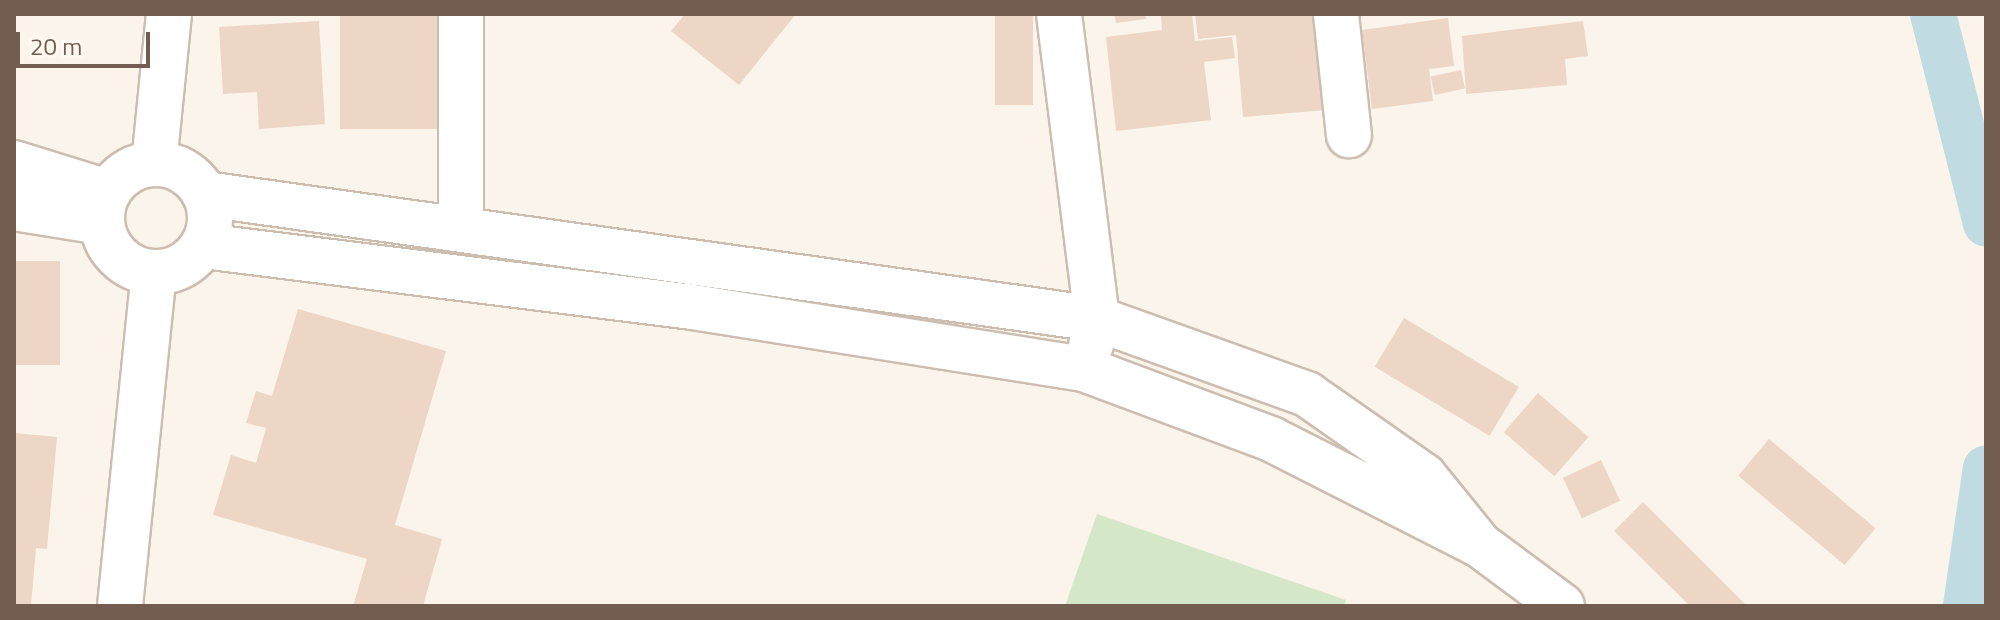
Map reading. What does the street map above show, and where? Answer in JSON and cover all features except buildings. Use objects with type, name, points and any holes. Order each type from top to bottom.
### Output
[{"type":"street","points":[[154,164],[169,14]]},
{"type":"street","points":[[461,14],[461,225]]},
{"type":"street","points":[[1059,14],[1097,319],[1084,369]]},
{"type":"street","points":[[1336,14],[1349,135]]},
{"type":"street","points":[[14,163],[104,207]]},
{"type":"street","points":[[154,164],[178,168],[205,194],[210,212],[203,246],[182,265],[154,273],[116,256],[104,207],[136,167],[154,164]]},
{"type":"street","points":[[205,194],[461,225],[1097,319],[1307,394],[1424,476],[1480,545]]},
{"type":"street","points":[[14,208],[104,207]]},
{"type":"street","points":[[203,246],[686,306],[1084,369],[1271,439],[1480,545],[1562,606]]},
{"type":"street","points":[[120,606],[154,273]]},
{"type":"green space","points":[[1097,514],[1346,600],[1344,606],[1065,606]]},
{"type":"waterway","points":[[1933,14],[1986,223]]},
{"type":"waterway","points":[[1966,606],[1986,468]]}]
